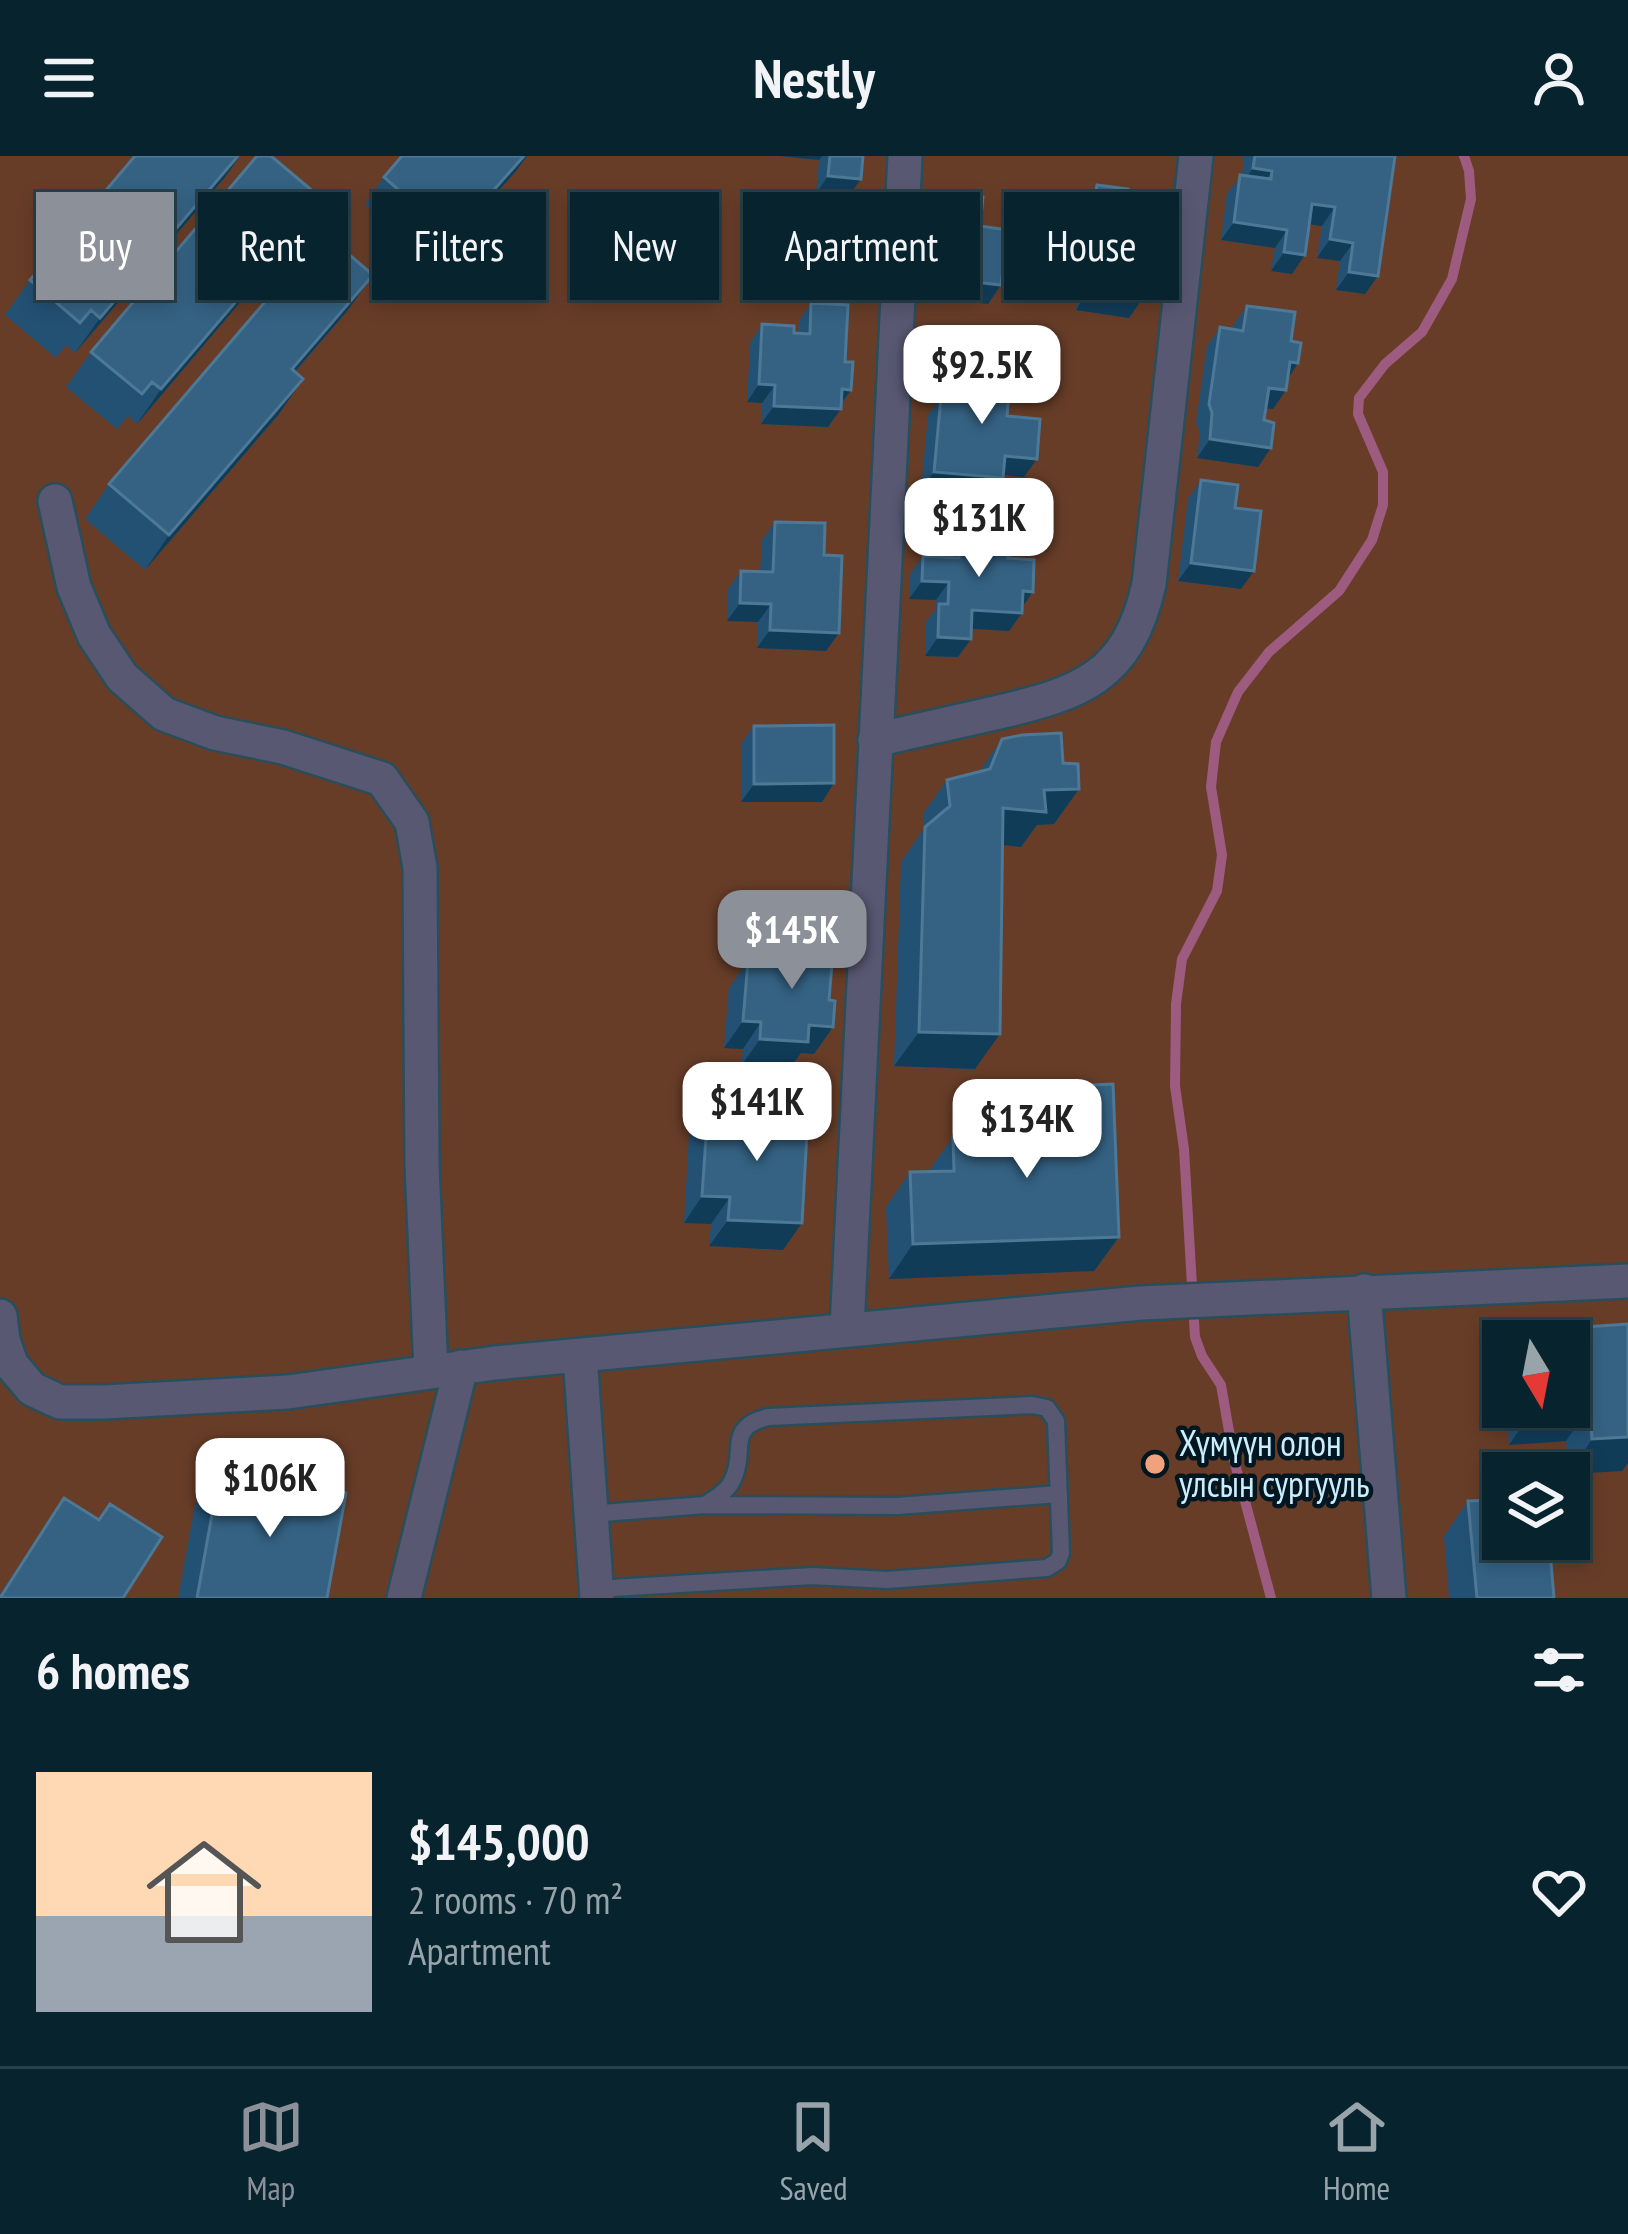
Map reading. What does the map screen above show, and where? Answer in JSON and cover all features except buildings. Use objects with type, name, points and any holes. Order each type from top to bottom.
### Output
[{"type":"street","points":[[847,1328],[905,156]]},
{"type":"street","points":[[875,740],[1052,700],[1076,690],[1112,663],[1137,628],[1149,584],[1196,156]]},
{"type":"street","points":[[55,501],[74,586],[94,635],[122,677],[164,714],[215,733],[283,747],[382,779],[412,822],[420,868],[422,1165],[446,1369],[446,1420],[404,1598]]},
{"type":"street","points":[[0,1316],[11,1364],[32,1389],[60,1402],[104,1402],[288,1392],[446,1369],[1141,1303],[1628,1281]]},
{"type":"street","points":[[1364,1291],[1389,1598]]},
{"type":"street","points":[[580,1356],[596,1594]]},
{"type":"lane","points":[[596,1594],[812,1576],[887,1580],[1042,1569],[1058,1562],[1061,1553],[1056,1421],[1047,1408],[1032,1405],[759,1419],[740,1436],[733,1480],[705,1505]]},
{"type":"lane","points":[[590,1514],[705,1505],[897,1506],[1059,1495]]},
{"type":"shaded area","points":[[0,156],[1628,156],[1628,1598],[0,1598]]},
{"type":"waterway","points":[[1271,1598],[1234,1460],[1221,1385],[1195,1337],[1184,1149],[1175,1086],[1182,959],[1217,891],[1222,855],[1211,787],[1216,742],[1238,692],[1269,652],[1339,591],[1372,540],[1383,505],[1383,472],[1358,414],[1359,398],[1385,364],[1422,332],[1452,279],[1471,199],[1464,156]]},
{"type":"place","name":"Хүмүүн олон улсын сургууль","points":[[1155,1464]]}]
